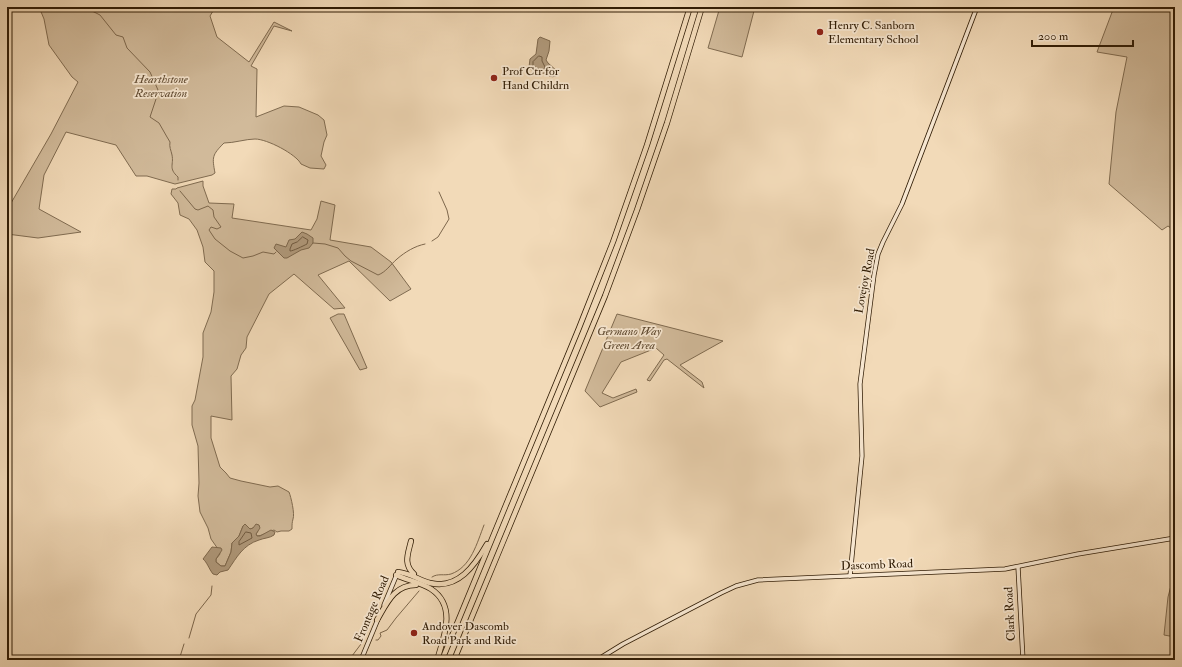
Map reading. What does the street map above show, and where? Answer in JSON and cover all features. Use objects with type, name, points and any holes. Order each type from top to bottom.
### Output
[{"type":"highway","points":[[442,660],[613,242],[647,145],[690,7]]},
{"type":"highway","points":[[454,660],[605,296],[667,123],[702,7]]},
{"type":"highway","points":[[397,573],[408,573],[428,582],[439,584],[448,583],[461,577],[475,563],[495,531]]},
{"type":"highway","points":[[411,541],[406,559],[407,565],[410,571],[418,578]]},
{"type":"highway","points":[[397,573],[430,589],[442,602],[446,612],[446,628],[437,660]]},
{"type":"highway","points":[[377,620],[390,597],[396,590],[406,586],[420,585]]},
{"type":"main road","name":"Lovejoy Road","points":[[850,576],[863,445],[860,395],[861,371],[878,254],[902,205],[977,7]]},
{"type":"main road","name":"Dascomb Road","points":[[597,660],[635,638],[736,586],[764,579],[998,570],[1078,554],[1175,538]]},
{"type":"main road","name":"Clark Road","points":[[1018,567],[1023,660]]},
{"type":"main road","name":"Frontage Road","points":[[362,660],[397,573]]},
{"type":"green space","name":"Hearthstone Reservation","points":[[39,7],[212,7],[213,11],[210,16],[217,37],[249,62],[274,22],[292,31],[274,26],[251,66],[257,69],[256,117],[284,106],[299,107],[318,115],[324,120],[327,135],[321,156],[326,165],[324,169],[310,168],[301,164],[293,156],[281,148],[267,142],[251,139],[224,143],[217,150],[214,156],[213,163],[215,173],[212,175],[175,184],[147,176],[136,176],[116,145],[66,132],[44,175],[39,209],[81,232],[38,238],[7,234],[7,210],[51,134],[78,82],[72,77],[49,45],[44,19]]},
{"type":"green space","points":[[720,7],[755,7],[742,57],[708,48]]},
{"type":"green space","points":[[1114,7],[1175,7],[1175,231],[1168,226],[1162,230],[1109,184],[1116,112],[1127,57],[1097,52]]},
{"type":"green space","points":[[203,181],[203,186],[209,203],[234,204],[232,218],[311,230],[317,219],[321,201],[335,205],[330,240],[371,247],[391,262],[411,289],[390,301],[349,261],[318,275],[345,308],[334,309],[294,274],[269,294],[247,337],[246,348],[241,355],[237,369],[231,376],[232,420],[211,416],[211,438],[220,467],[230,478],[270,487],[278,486],[289,492],[294,513],[292,529],[289,531],[277,532],[274,530],[257,536],[256,534],[258,531],[253,528],[250,529],[247,526],[243,526],[239,536],[232,543],[231,552],[225,566],[221,566],[216,562],[216,559],[220,554],[211,539],[208,528],[200,512],[198,496],[198,446],[192,425],[192,406],[195,400],[203,357],[203,333],[211,312],[214,292],[214,271],[205,262],[203,247],[197,230],[189,219],[180,215],[178,203],[171,194],[172,189]]},
{"type":"green space","points":[[338,314],[344,314],[367,368],[360,370],[330,318]]},
{"type":"green space","name":"Germano Way Green Area","points":[[617,314],[723,341],[680,365],[702,382],[704,388],[667,359],[664,360],[650,381],[647,380],[664,355],[656,348],[621,362],[602,393],[613,398],[636,389],[637,392],[600,407],[585,391]]},
{"type":"green space","points":[[1175,577],[1175,637],[1164,635],[1168,597],[1173,578]]},
{"type":"water","points":[[540,37],[550,41],[546,60],[558,72],[554,77],[535,72],[529,67],[530,59],[536,54],[538,39]]},
{"type":"water","points":[[302,232],[313,238],[313,243],[309,248],[284,258],[274,248],[276,244],[286,247],[289,240],[295,239]]},
{"type":"water","points":[[245,524],[250,529],[256,524],[259,525],[260,528],[256,534],[257,536],[271,530],[275,532],[274,535],[253,542],[245,548],[228,570],[220,572],[217,575],[213,574],[203,559],[212,547],[221,548],[222,550],[216,559],[216,562],[221,566],[225,566],[231,552],[232,543],[239,536]]},
{"type":"waterway","points":[[84,7],[100,15],[116,35],[123,37],[127,48],[150,72],[158,90],[150,117],[159,123],[170,142],[172,169],[178,177],[178,180]]},
{"type":"waterway","points":[[180,191],[195,209],[198,210],[208,206],[213,210],[214,217],[221,227],[217,229],[211,227],[209,230],[215,239],[230,251],[243,258],[263,252],[274,254],[276,252]]},
{"type":"waterway","points":[[432,241],[438,237],[449,219],[447,210],[439,192]]},
{"type":"waterway","points":[[313,243],[325,244],[338,248],[351,261],[378,275],[407,252],[425,244]]},
{"type":"waterway","points":[[432,577],[451,574],[464,566],[476,547],[484,525]]},
{"type":"waterway","points":[[189,638],[196,614],[211,595],[212,586]]},
{"type":"waterway","points":[[376,640],[378,640],[381,636],[380,633],[387,630],[419,591]]},
{"type":"waterway","points":[[179,660],[184,644]]},
{"type":"waterway","points":[[349,660],[361,644]]},
{"type":"place","name":"Henry C. Sanborn Elementary School","points":[[820,32]]},
{"type":"place","name":"Prof Ctr for Hand Childrn","points":[[494,78]]},
{"type":"place","name":"Andover Dascomb Road Park and Ride","points":[[414,633]]}]
